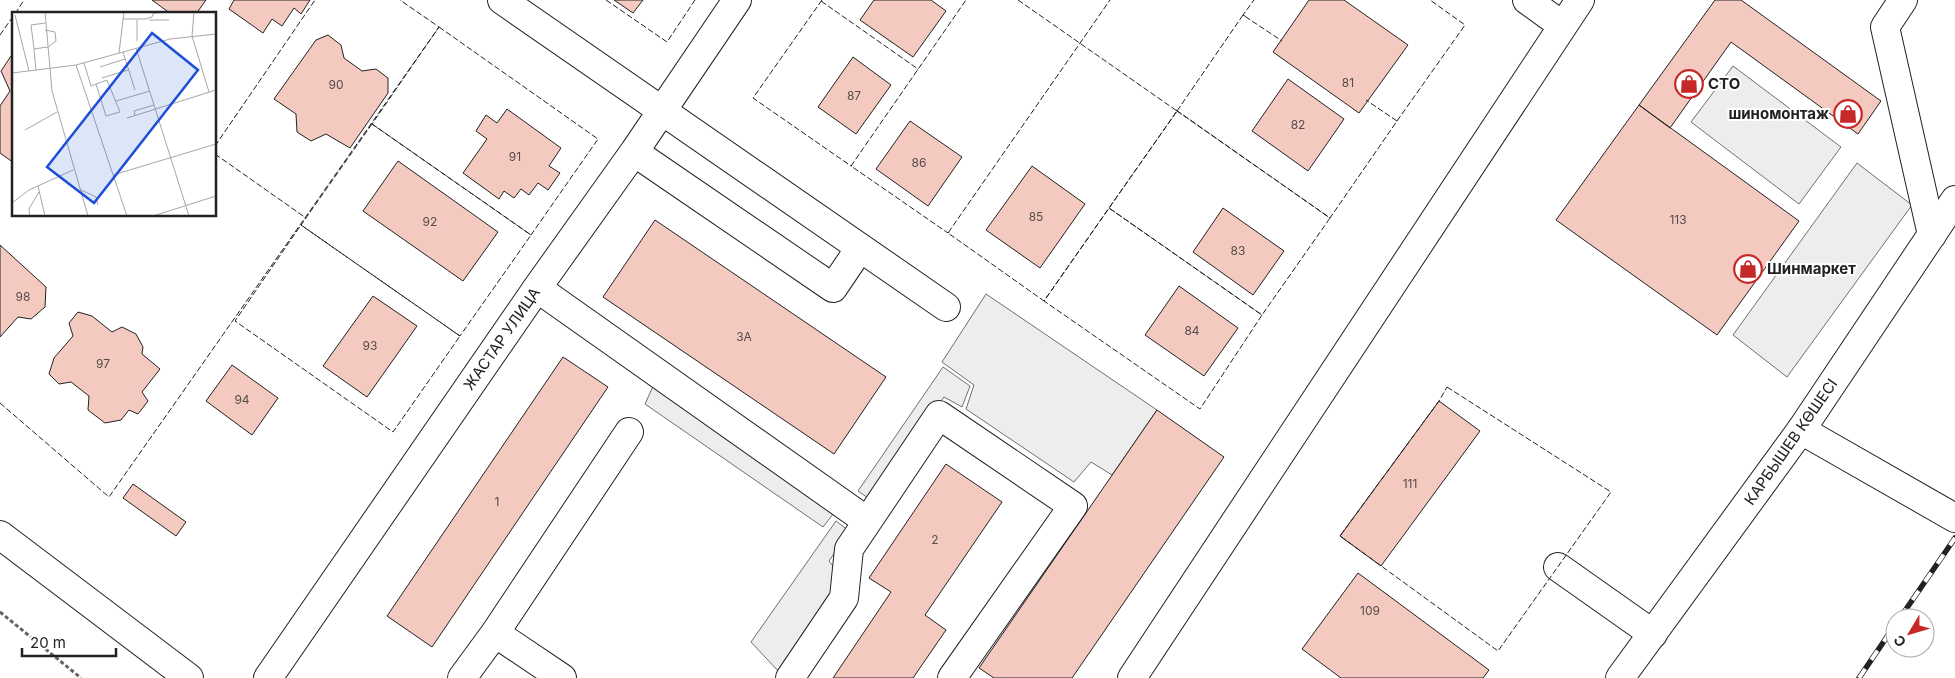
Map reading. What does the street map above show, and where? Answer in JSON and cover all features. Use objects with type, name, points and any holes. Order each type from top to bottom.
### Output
[{"type":"street","points":[[502,0],[946,307]]},
{"type":"street","name":"ЖАСТАР УЛИЦА","points":[[268,678],[634,152],[737,0]]},
{"type":"street","points":[[1527,0],[1563,26]]},
{"type":"street","points":[[1132,678],[1580,0]]},
{"type":"street","points":[[1903,0],[1885,26],[1932,235]]},
{"type":"street","points":[[634,152],[833,288],[860,248]]},
{"type":"street","name":"КАРБЫШЕВ КӨШЕСІ","points":[[1620,678],[1801,430],[1955,200]]},
{"type":"street","points":[[538,288],[867,521]]},
{"type":"street","points":[[790,678],[844,598],[848,548],[939,415],[1073,506],[952,678]]},
{"type":"street","points":[[1801,430],[1955,518]]},
{"type":"street","points":[[462,678],[496,633],[629,432]]},
{"type":"street","points":[[0,535],[189,678]]},
{"type":"street","points":[[1558,567],[1653,634]]},
{"type":"street","points":[[496,633],[562,678]]},
{"type":"path","points":[[0,612],[81,678]]},
{"type":"shaded area","points":[[1733,66],[1841,147],[1799,204],[1691,122]]},
{"type":"shaded area","points":[[1857,163],[1912,205],[1787,377],[1733,335]]},
{"type":"shaded area","points":[[986,294],[1157,410],[1112,475],[1091,462],[1074,482],[966,409],[974,385],[942,362]]},
{"type":"shaded area","points":[[943,367],[970,386],[962,407],[944,397],[871,500],[858,491]]},
{"type":"shaded area","points":[[654,384],[837,509],[823,527],[645,404]]},
{"type":"shaded area","points":[[836,521],[849,531],[829,561],[844,580],[780,673],[751,642]]},
{"type":"building","points":[[152,0],[206,0],[197,12],[168,12]]},
{"type":"building","points":[[234,0],[310,0],[301,14],[294,8],[282,26],[272,19],[263,33],[229,9]]},
{"type":"building","points":[[614,0],[643,0],[633,13]]},
{"type":"building","points":[[874,0],[931,0],[946,11],[913,57],[860,20]]},
{"type":"building","points":[[1309,0],[1344,0],[1408,45],[1359,113],[1273,52]]},
{"type":"building","points":[[1715,0],[1741,0],[1881,101],[1858,134],[1731,42],[1670,128],[1639,105]]},
{"type":"building","points":[[328,35],[341,45],[344,58],[362,71],[376,69],[388,78],[388,93],[350,148],[326,134],[311,141],[297,132],[296,114],[274,99],[316,40]]},
{"type":"building","points":[[12,56],[12,162],[0,153],[0,106],[10,91],[1,71]]},
{"type":"building","points":[[853,57],[891,85],[856,134],[818,107]]},
{"type":"building","points":[[1288,79],[1344,119],[1308,171],[1252,131]]},
{"type":"building","points":[[1639,105],[1799,221],[1717,335],[1556,220]]},
{"type":"building","points":[[507,109],[561,148],[549,166],[560,173],[548,190],[538,183],[529,195],[521,189],[514,198],[504,191],[499,199],[463,173],[487,139],[476,131],[486,115],[497,123]]},
{"type":"building","points":[[910,121],[962,157],[928,206],[876,169]]},
{"type":"building","points":[[398,161],[498,232],[463,281],[363,211]]},
{"type":"building","points":[[1032,166],[1085,204],[1040,268],[986,230]]},
{"type":"building","points":[[1223,208],[1284,251],[1253,295],[1193,252]]},
{"type":"building","points":[[655,220],[886,377],[834,454],[603,297]]},
{"type":"building","points":[[0,245],[46,287],[45,307],[31,319],[18,317],[0,337]]},
{"type":"building","points":[[1179,286],[1238,328],[1204,376],[1145,335]]},
{"type":"building","points":[[373,296],[417,326],[367,397],[323,366]]},
{"type":"building","points":[[78,312],[92,316],[112,332],[122,327],[136,334],[143,347],[142,354],[160,369],[142,392],[148,401],[138,414],[129,410],[121,420],[105,423],[88,410],[89,396],[71,382],[59,384],[49,374],[54,358],[73,336],[69,323]]},
{"type":"building","points":[[563,357],[608,387],[432,647],[387,616]]},
{"type":"building","points":[[232,365],[278,398],[252,435],[206,401]]},
{"type":"building","points":[[1439,401],[1480,431],[1381,566],[1340,536]]},
{"type":"building","points":[[1157,410],[1224,457],[1072,678],[994,678],[979,668]]},
{"type":"building","points":[[946,464],[1002,502],[925,615],[946,630],[913,678],[833,678],[891,592],[869,578]]},
{"type":"building","points":[[133,484],[186,522],[176,536],[123,498]]},
{"type":"building","points":[[1358,573],[1489,670],[1483,678],[1341,678],[1302,649]]},
{"type":"railway","points":[[1907,608],[1955,538]]},
{"type":"railway","points":[[1859,678],[1885,640]]},
{"type":"fence","points":[[16,12],[24,0]]},
{"type":"fence","points":[[216,145],[315,0]]},
{"type":"fence","points":[[0,403],[109,497],[439,27],[400,0]]},
{"type":"fence","points":[[606,0],[667,42],[695,0]]},
{"type":"fence","points":[[822,0],[753,98],[852,165]]},
{"type":"fence","points":[[949,232],[851,166],[966,0]]},
{"type":"fence","points":[[1018,0],[1177,111],[1044,301],[948,233],[1110,0]]},
{"type":"fence","points":[[1245,16],[1243,15],[1254,0]]},
{"type":"fence","points":[[1397,121],[1465,25],[1430,0]]},
{"type":"fence","points":[[821,1],[917,70]]},
{"type":"fence","points":[[1177,111],[1243,15],[1282,41]]},
{"type":"fence","points":[[0,35],[12,18]]},
{"type":"fence","points":[[439,27],[598,139],[531,235],[372,124],[439,27]]},
{"type":"fence","points":[[1176,110],[1330,218],[1397,121],[1366,100]]},
{"type":"fence","points":[[1177,111],[1330,218],[1262,315],[1109,208],[1177,111]]},
{"type":"fence","points":[[372,124],[531,235],[460,336],[301,225],[372,124]]},
{"type":"fence","points":[[216,155],[306,218]]},
{"type":"fence","points":[[1109,208],[1262,315],[1200,409],[1044,301],[1109,208]]},
{"type":"fence","points":[[301,225],[460,336],[393,432],[235,321],[301,225]]},
{"type":"fence","points":[[1447,387],[1611,492],[1498,651],[1340,536],[1439,401],[1447,387]]},
{"type":"place","name":"СТО","points":[[1689,84]]},
{"type":"place","name":"шиномонтаж","points":[[1848,114]]},
{"type":"place","name":"Шинмаркет","points":[[1748,269]]}]
